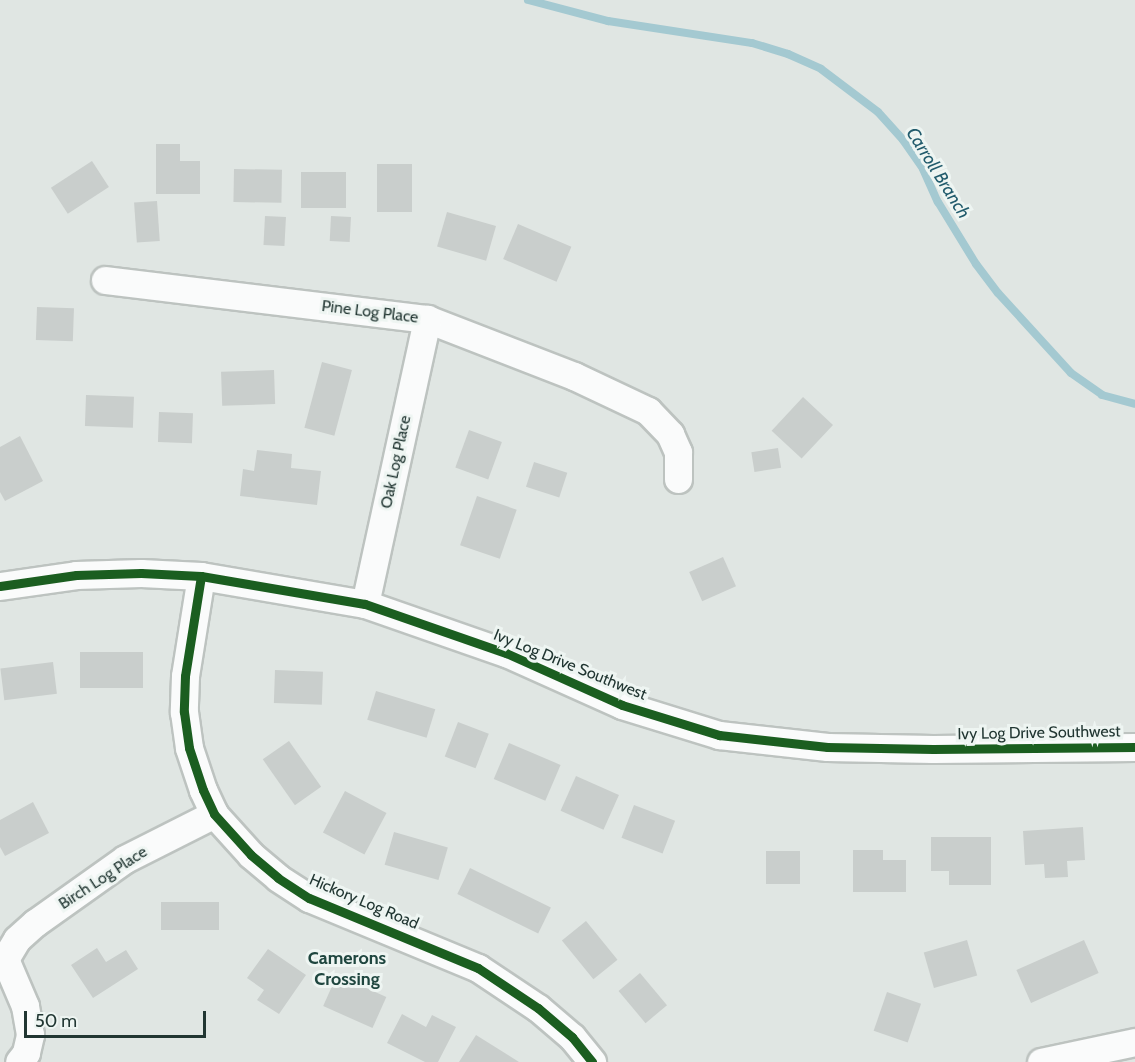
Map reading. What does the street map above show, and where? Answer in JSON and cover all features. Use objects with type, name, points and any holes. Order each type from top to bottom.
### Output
[{"type":"street","name":"Pine Log Place","points":[[105,280],[427,319],[574,376],[648,411],[670,434],[678,453],[678,479]]},
{"type":"street","name":"Oak Log Place","points":[[365,604],[427,319]]},
{"type":"street","name":"Ivy Log Drive Southwest","points":[[0,586],[76,575],[141,573],[201,576],[365,604],[506,653],[622,705],[719,735],[827,747],[933,749],[1135,747]]},
{"type":"street","name":"Hickory Log Road","points":[[201,576],[185,676],[184,712],[189,748],[214,814],[251,855],[278,878],[309,898],[478,968],[538,1008],[572,1037],[592,1062]]},
{"type":"street","name":"Birch Log Place","points":[[20,1062],[26,1053],[30,1035],[25,1006],[3,963],[17,939],[35,923],[125,859],[214,814]]},
{"type":"street","points":[[1041,1062],[1135,1042]]},
{"type":"building","points":[[156,144],[180,144],[180,161],[200,161],[200,194],[156,194]]},
{"type":"building","points":[[92,161],[109,187],[68,214],[51,188]]},
{"type":"building","points":[[377,164],[412,164],[412,212],[377,212]]},
{"type":"building","points":[[234,169],[282,170],[281,203],[233,202]]},
{"type":"building","points":[[301,172],[346,172],[346,208],[301,208]]},
{"type":"building","points":[[157,201],[160,241],[137,243],[134,203]]},
{"type":"building","points":[[447,212],[496,226],[486,261],[437,247]]},
{"type":"building","points":[[265,216],[286,217],[284,246],[263,245]]},
{"type":"building","points":[[331,216],[351,217],[350,242],[330,241]]},
{"type":"building","points":[[518,224],[571,247],[557,282],[503,259]]},
{"type":"building","points":[[37,307],[74,308],[73,341],[36,340]]},
{"type":"building","points":[[322,362],[352,370],[334,436],[304,428]]},
{"type":"building","points":[[274,370],[275,404],[222,406],[221,372]]},
{"type":"building","points":[[86,395],[134,397],[133,428],[85,426]]},
{"type":"building","points":[[803,397],[833,425],[802,459],[772,431]]},
{"type":"building","points":[[159,412],[193,413],[192,443],[158,442]]},
{"type":"building","points":[[469,430],[502,442],[488,480],[455,468]]},
{"type":"building","points":[[20,436],[43,481],[5,501],[0,492],[0,447]]},
{"type":"building","points":[[778,448],[781,468],[754,472],[751,452]]},
{"type":"building","points":[[257,450],[292,454],[291,468],[321,471],[317,505],[240,496],[243,469],[254,471]]},
{"type":"building","points":[[534,462],[567,473],[559,498],[526,487]]},
{"type":"building","points":[[477,496],[517,510],[500,559],[460,545]]},
{"type":"building","points":[[723,557],[736,586],[702,601],[689,572]]},
{"type":"building","points":[[80,652],[143,652],[143,688],[80,688]]},
{"type":"building","points":[[53,662],[57,694],[4,700],[0,668]]},
{"type":"building","points":[[275,670],[323,672],[322,705],[274,703]]},
{"type":"building","points":[[376,691],[435,709],[427,738],[367,720]]},
{"type":"building","points":[[458,722],[489,734],[476,768],[445,757]]},
{"type":"building","points":[[289,741],[321,787],[295,805],[263,759]]},
{"type":"building","points":[[509,743],[561,765],[545,801],[494,779]]},
{"type":"building","points":[[576,776],[619,795],[603,830],[561,811]]},
{"type":"building","points":[[345,791],[386,813],[364,855],[323,832]]},
{"type":"building","points":[[33,802],[49,833],[5,856],[0,847],[0,820]]},
{"type":"building","points":[[634,805],[675,821],[663,853],[621,838]]},
{"type":"building","points":[[1083,827],[1085,860],[1067,861],[1068,877],[1045,878],[1044,864],[1025,865],[1023,831]]},
{"type":"building","points":[[394,832],[448,847],[438,880],[385,865]]},
{"type":"building","points":[[931,837],[991,837],[991,885],[949,885],[949,871],[931,871]]},
{"type":"building","points":[[853,850],[883,850],[883,860],[906,860],[906,892],[853,892]]},
{"type":"building","points":[[766,851],[800,851],[800,884],[766,884]]},
{"type":"building","points":[[470,868],[551,907],[538,934],[457,894]]},
{"type":"building","points":[[161,902],[219,902],[219,930],[161,930]]},
{"type":"building","points":[[586,921],[617,960],[593,979],[562,941]]},
{"type":"building","points":[[967,940],[977,976],[934,988],[924,952]]},
{"type":"building","points":[[1084,940],[1099,973],[1031,1003],[1016,970]]},
{"type":"building","points":[[97,948],[106,962],[126,950],[138,969],[93,998],[71,965]]},
{"type":"building","points":[[268,949],[306,975],[279,1014],[257,1000],[264,990],[247,978]]},
{"type":"building","points":[[640,973],[667,1005],[646,1023],[619,991]]},
{"type":"building","points":[[337,975],[386,997],[373,1028],[323,1006]]},
{"type":"building","points":[[887,992],[921,1004],[908,1042],[874,1031]]},
{"type":"building","points":[[402,1014],[426,1027],[432,1015],[456,1027],[438,1062],[425,1062],[387,1043]]},
{"type":"building","points":[[476,1035],[519,1062],[459,1062]]},
{"type":"waterway","name":"Carroll Branch","points":[[528,0],[608,21],[752,43],[788,54],[821,69],[878,112],[903,140],[923,169],[938,202],[976,264],[998,293],[1071,373],[1102,395],[1135,404]]},
{"type":"cycle path","points":[[0,586],[76,575],[141,573],[201,576],[365,604],[506,653],[622,705],[719,735],[827,747],[933,749],[1135,747]]},
{"type":"cycle path","points":[[201,576],[185,676],[184,712],[189,748],[214,814],[251,855],[278,878],[309,898],[478,968],[538,1008],[572,1037],[592,1062]]},
{"type":"district","name":"Camerons Crossing","points":[[347,969]]}]
